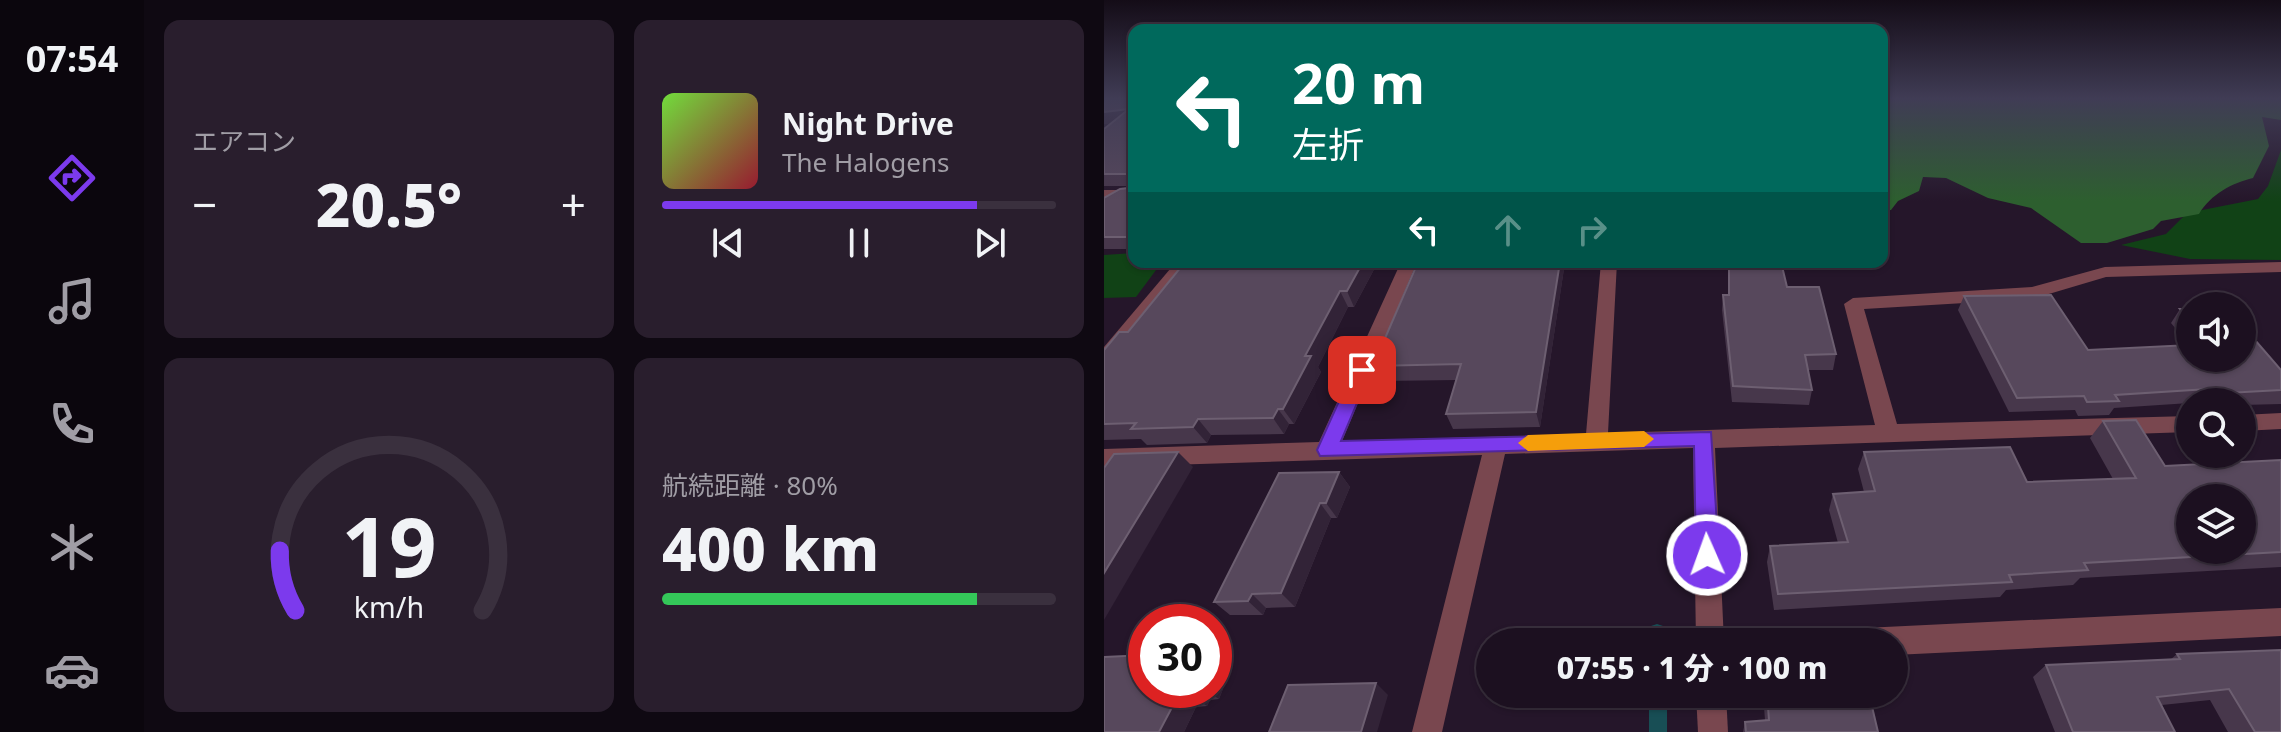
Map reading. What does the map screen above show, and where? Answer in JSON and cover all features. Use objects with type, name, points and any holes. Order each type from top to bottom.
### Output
[{"type":"street","points":[[1104,194],[1128,194]]},
{"type":"street","points":[[1888,433],[1853,304],[2032,293],[2105,272],[2281,267]]},
{"type":"street","points":[[1104,360],[1180,268]]},
{"type":"street","points":[[1327,450],[1406,268]]},
{"type":"street","points":[[1596,441],[1609,268]]},
{"type":"street","points":[[2256,422],[2281,421]]},
{"type":"street","points":[[1104,458],[2176,424]]},
{"type":"street","points":[[1704,438],[1710,628]]},
{"type":"street","points":[[1427,732],[1496,444]]},
{"type":"street","points":[[1908,640],[2281,622]]},
{"type":"street","points":[[1712,708],[1713,732]]},
{"type":"green space","points":[[1888,132],[2266,132],[2269,146],[2253,178],[2223,190],[2199,214],[2161,221],[2153,229],[2107,243],[2081,243],[2031,208],[1988,198],[1946,178],[1923,177],[1919,191],[1898,201],[1888,210]]},
{"type":"green space","points":[[2281,150],[2281,260],[2190,259],[2121,245],[2166,234],[2187,213],[2258,199],[2268,186]]},
{"type":"green space","points":[[1128,253],[1128,268],[1158,268],[1136,297],[1104,298],[1104,255]]},
{"type":"building","points":[[1104,132],[1128,132],[1128,174],[1104,174]]},
{"type":"building","points":[[1128,188],[1128,237],[1104,237],[1104,198]]},
{"type":"building","points":[[1180,268],[1360,268],[1347,291],[1340,291],[1305,356],[1311,356],[1283,409],[1278,409],[1273,418],[1198,419],[1193,427],[1131,429],[1136,423],[1104,424],[1104,350],[1119,332],[1128,332]]},
{"type":"building","points":[[1415,268],[1559,268],[1536,412],[1446,414],[1461,364],[1373,366]]},
{"type":"building","points":[[1729,268],[1782,268],[1787,287],[1819,287],[1836,354],[1805,355],[1812,390],[1733,386],[1723,295],[1729,295]]},
{"type":"building","points":[[2051,295],[2088,350],[2176,346],[2176,372],[2256,372],[2256,341],[2281,370],[2281,390],[2176,388],[2176,391],[2115,395],[2119,401],[2087,402],[2084,396],[2017,398],[1964,296]]},
{"type":"building","points":[[2136,420],[2165,466],[2256,468],[2256,461],[2281,460],[2281,552],[2256,553],[2256,484],[2176,484],[2176,558],[2084,563],[2088,570],[2009,575],[2012,582],[1778,594],[1770,546],[1848,542],[1833,494],[1875,491],[1864,452],[2010,447],[2027,482],[2136,478],[2103,421]]},
{"type":"building","points":[[1178,452],[1104,573],[1104,468],[1114,454]]},
{"type":"building","points":[[1339,472],[1326,503],[1320,503],[1281,593],[1252,594],[1248,601],[1214,602],[1279,473]]},
{"type":"building","points":[[2281,650],[2281,732],[2255,732],[2229,689],[2157,697],[2175,732],[2073,732],[2046,665],[2180,659],[2177,654]]},
{"type":"building","points":[[1128,656],[1128,708],[1172,708],[1159,732],[1104,732],[1104,657]]},
{"type":"building","points":[[1376,683],[1361,732],[1269,732],[1288,685]]},
{"type":"building","points":[[1768,708],[1872,708],[1878,732],[1746,732],[1745,722],[1769,720]]},
{"type":"waterway","points":[[1658,708],[1658,732]]},
{"type":"slow traffic","points":[[1528,443],[1644,439]]},
{"type":"route","points":[[1362,370],[1327,450],[1704,438],[1707,555]]}]
